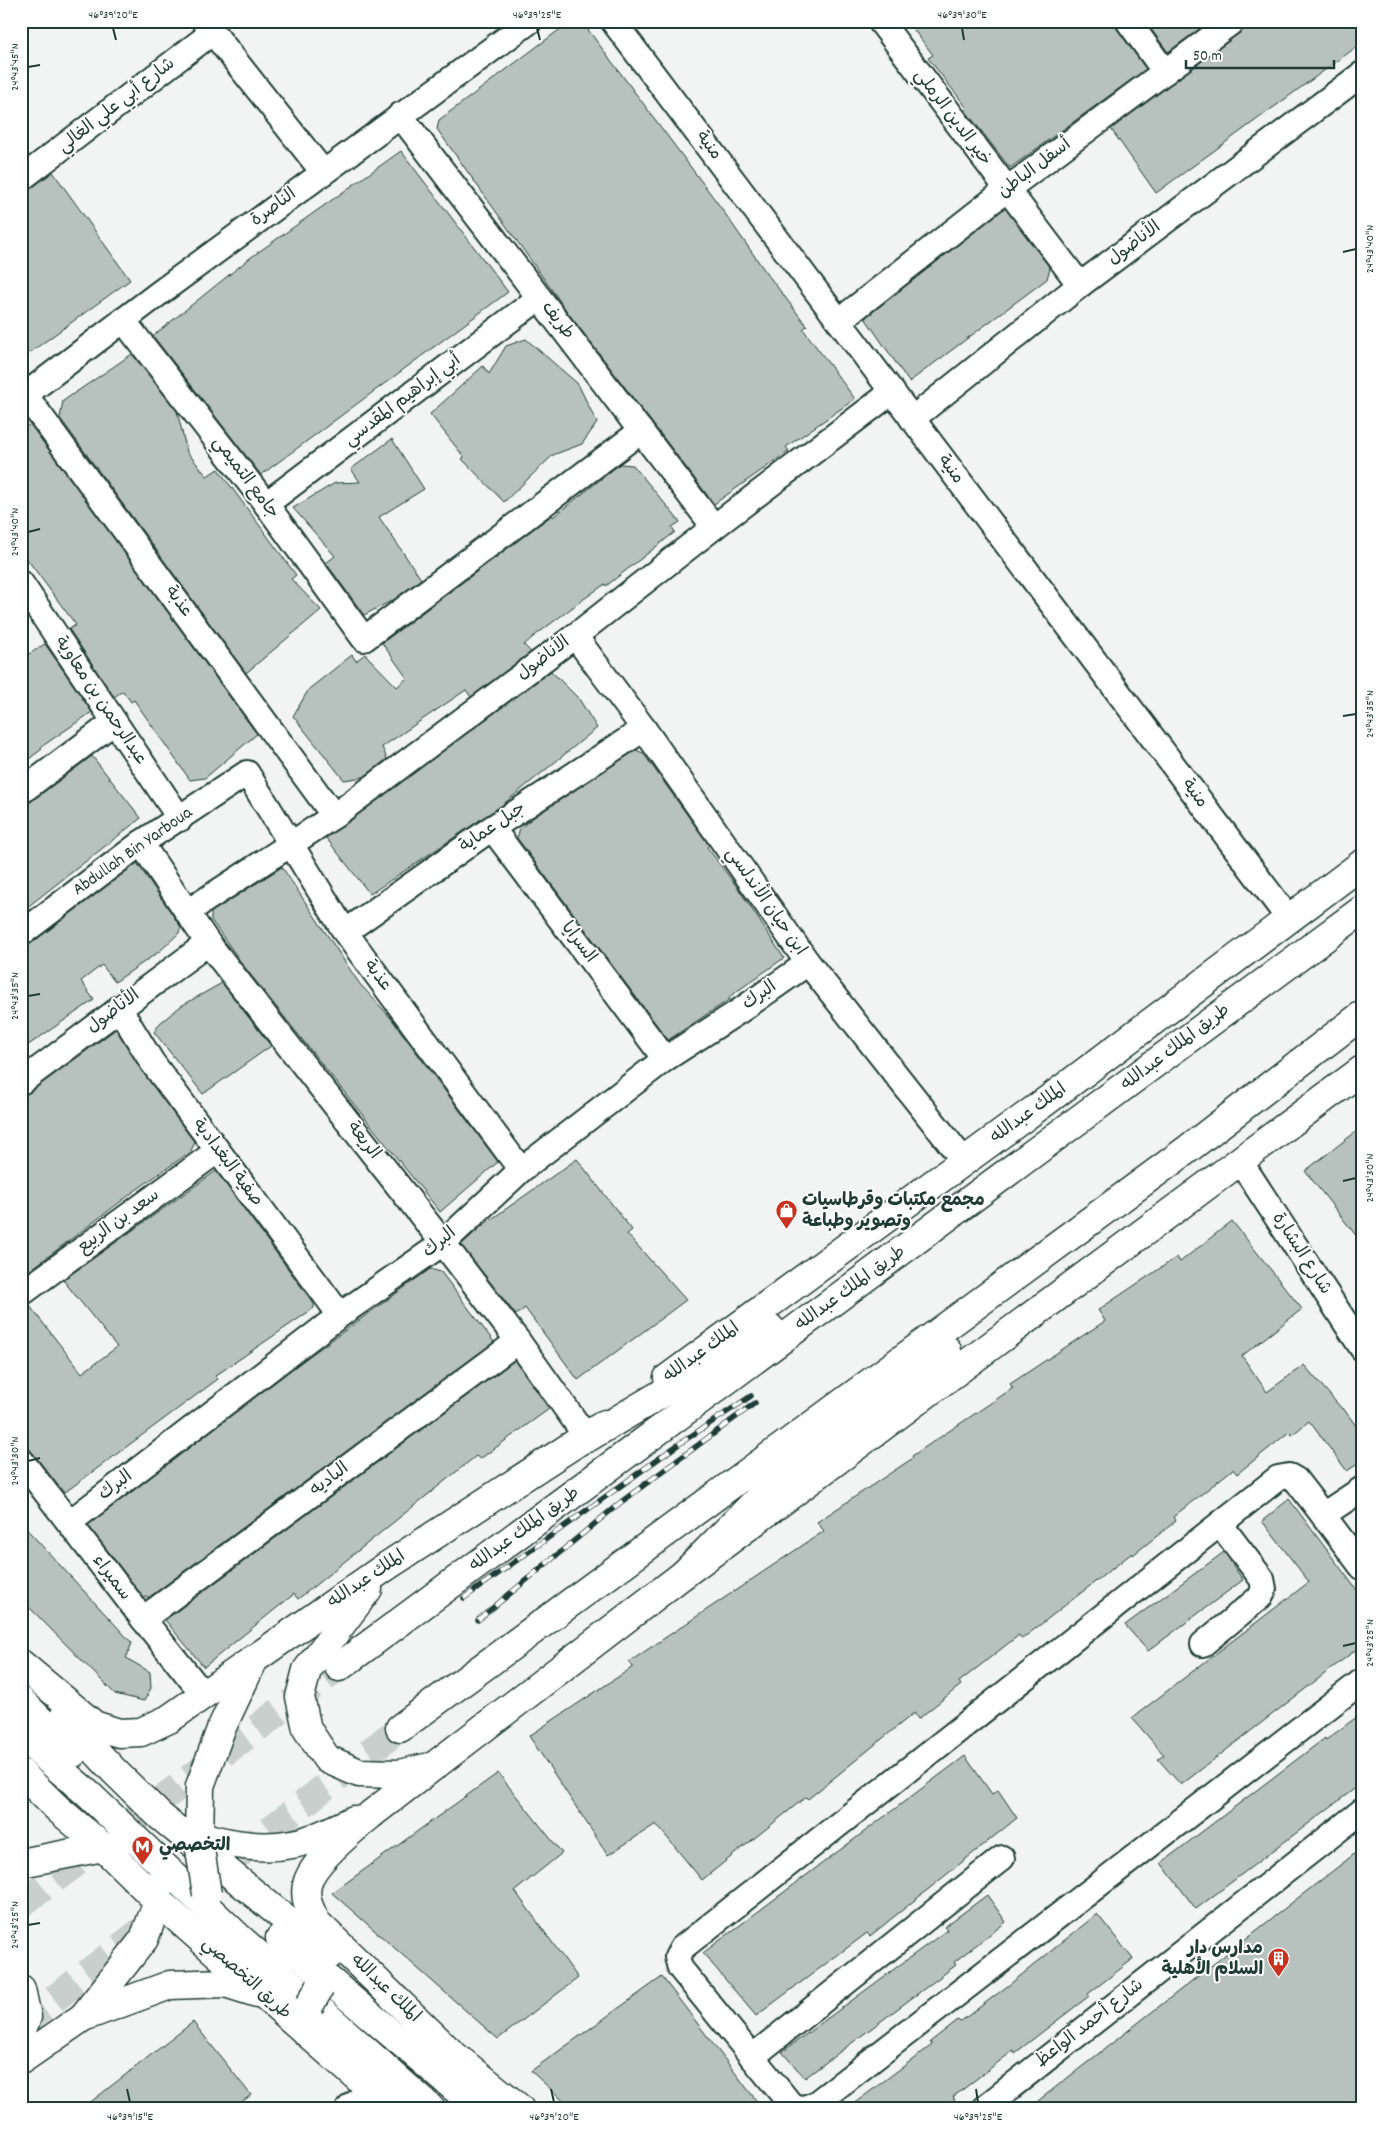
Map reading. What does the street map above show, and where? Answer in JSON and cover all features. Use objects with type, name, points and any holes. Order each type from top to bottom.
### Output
[{"type":"main road","name":"الملك عبدالله","points":[[21,1664],[94,1725],[119,1734],[141,1732],[169,1719],[384,1568],[586,1438],[964,1161],[1362,864]]},
{"type":"main road","name":"طريق الملك عبدالله","points":[[339,1667],[1139,1077],[1362,910]]},
{"type":"main road","points":[[400,1728],[1184,1152],[1362,1015]]},
{"type":"main road","name":"الملك عبدالله","points":[[450,2052],[316,1922],[306,1899],[307,1884],[318,1864],[344,1837],[374,1812],[684,1574],[1362,1070]]},
{"type":"main road","points":[[586,1438],[772,1328],[1042,1132],[1139,1077]]},
{"type":"main road","points":[[684,1574],[786,1471],[1124,1216],[1184,1152]]},
{"type":"main road","points":[[384,1568],[307,1670],[300,1698],[307,1729],[327,1759],[359,1773],[399,1774],[434,1766]]},
{"type":"main road","points":[[255,1658],[221,1729],[200,1786],[193,1843],[210,1903],[231,1954],[262,1994]]},
{"type":"main road","name":"طريق التخصصي","points":[[21,1672],[31,1696],[193,1843],[239,1882],[327,1986],[450,2052],[519,2108]]},
{"type":"main road","points":[[31,1696],[61,1718],[59,1732],[31,1746]]},
{"type":"main road","points":[[31,1746],[103,1808],[152,1856],[210,1903],[430,2108]]},
{"type":"main road","points":[[31,1746],[141,1816],[193,1843],[327,1986],[478,2108]]},
{"type":"main road","points":[[83,2017],[144,1939],[158,1901],[152,1856],[141,1816],[114,1771]]},
{"type":"main road","name":"طريق التخصصي","points":[[21,1773],[59,1810],[103,1847],[158,1901],[392,2108]]},
{"type":"main road","points":[[103,1808],[141,1816],[193,1843],[274,1846],[308,1840],[374,1812]]},
{"type":"main road","name":"طريق التخصصي","points":[[21,1863],[103,1847],[152,1856],[193,1843]]},
{"type":"main road","name":"طريق التخصصي","points":[[193,1843],[239,1882]]},
{"type":"main road","points":[[21,2060],[83,2017],[170,1985],[225,1983],[262,1994]]},
{"type":"main road","points":[[308,2034],[327,1986]]},
{"type":"main road","points":[[21,1989],[27,2017],[21,2032]]},
{"type":"street","name":"الناصرة","points":[[23,394],[530,21]]},
{"type":"street","name":"منية","points":[[614,21],[1289,919]]},
{"type":"street","name":"خير الدين الرملي","points":[[880,21],[1006,190],[1080,285]]},
{"type":"street","points":[[1128,21],[1165,72]]},
{"type":"street","name":"أسفل الباطن","points":[[839,320],[1006,190],[1233,21]]},
{"type":"street","points":[[209,27],[323,172]]},
{"type":"street","name":"شارع أبي علي الغالي","points":[[21,179],[209,27]]},
{"type":"street","name":"الأناضول","points":[[912,419],[1080,285],[1362,74]]},
{"type":"street","name":"طريف","points":[[400,115],[714,527]]},
{"type":"street","name":"أبي إبراهيم المقدسي","points":[[266,504],[540,298]]},
{"type":"street","name":"جامع التميمي","points":[[124,320],[266,504],[364,639],[640,431]]},
{"type":"street","name":"الأناضول","points":[[187,912],[334,816],[575,636],[714,527],[892,392]]},
{"type":"street","name":"عذبة","points":[[23,394],[334,816]]},
{"type":"street","name":"عبدالرحمن بن معاوية","points":[[21,583],[180,818]]},
{"type":"street","name":"ابن حيان الأندلسي","points":[[575,636],[644,729],[808,963],[964,1161]]},
{"type":"street","points":[[21,792],[114,722]]},
{"type":"street","name":"جبل عماية","points":[[345,932],[492,828],[644,729]]},
{"type":"street","name":"عذبة","points":[[247,773],[345,932],[521,1170]]},
{"type":"street","name":"Abdullah Bin Yarboua","points":[[21,934],[141,843],[247,773]]},
{"type":"street","name":"السرايا","points":[[492,828],[665,1059]]},
{"type":"street","name":"الريعة","points":[[141,843],[208,944],[518,1341],[586,1438]]},
{"type":"street","name":"الأناضول","points":[[21,1082],[208,944]]},
{"type":"street","name":"البرك","points":[[70,1522],[340,1315],[443,1243],[521,1170],[665,1059],[741,1010],[808,963]]},
{"type":"street","name":"صفية البغدادية","points":[[119,1008],[152,1062],[340,1315]]},
{"type":"street","name":"سعد بن الربيع","points":[[21,1294],[217,1151]]},
{"type":"street","name":"شارع البشارة","points":[[1240,1161],[1362,1348]]},
{"type":"street","name":"الباديه","points":[[143,1620],[518,1341]]},
{"type":"street","name":"سميراء","points":[[21,1460],[143,1620],[203,1694]]},
{"type":"street","points":[[1362,1567],[1296,1480],[1289,1476],[1278,1478],[682,1948],[677,1957],[680,1968],[792,2106],[803,2108],[815,2104],[1362,1681]]},
{"type":"street","points":[[1323,1515],[1362,1489]]},
{"type":"street","points":[[1203,1644],[1260,1597],[1264,1588],[1262,1579],[1220,1524]]},
{"type":"street","name":"شارع أحمد الواعظ","points":[[984,2108],[1362,1811]]},
{"type":"street","points":[[752,2057],[1002,1858]]},
{"type":"street","points":[[349,2108],[372,2090]]},
{"type":"building","points":[[907,21],[1114,21],[1117,29],[1146,69],[1010,168],[928,58],[933,55]]},
{"type":"building","points":[[1145,21],[1210,21],[1168,52]]},
{"type":"building","points":[[1246,21],[1362,21],[1362,43],[1156,193],[1111,129],[1241,32]]},
{"type":"building","points":[[583,23],[807,326],[803,329],[855,399],[786,447],[789,451],[714,504],[569,314],[437,129],[439,120],[563,27]]},
{"type":"building","points":[[401,151],[508,292],[261,475],[153,336],[250,258]]},
{"type":"building","points":[[53,172],[130,280],[21,359],[21,192],[29,190]]},
{"type":"building","points":[[1005,208],[1050,268],[1047,279],[909,382],[865,318]]},
{"type":"building","points":[[526,339],[578,384],[597,423],[582,444],[553,455],[504,502],[462,459],[464,457],[430,414],[483,366],[489,374],[506,346]]},
{"type":"building","points":[[132,354],[177,411],[187,452],[207,476],[218,469],[296,575],[291,579],[321,610],[246,673],[60,418],[63,401]]},
{"type":"building","points":[[30,424],[257,734],[205,778],[190,780],[134,700],[131,702],[123,691],[114,697],[69,629],[76,625],[21,551],[21,431]]},
{"type":"building","points":[[392,439],[424,489],[379,517],[421,579],[395,599],[364,615],[326,563],[335,556],[293,508],[335,483],[360,482],[351,469]]},
{"type":"building","points":[[620,464],[633,465],[680,522],[672,527],[675,532],[606,586],[605,584],[533,637],[524,645],[531,652],[471,697],[466,690],[382,747],[387,759],[364,777],[344,780],[293,716],[309,689],[352,655],[356,661],[365,654],[397,687],[407,678],[382,643],[552,515],[553,517]]},
{"type":"building","points":[[45,644],[92,712],[41,747],[42,749],[21,765],[21,659]]},
{"type":"building","points":[[551,671],[579,699],[597,728],[501,806],[370,894],[326,838]]},
{"type":"building","points":[[636,750],[643,753],[709,845],[707,847],[740,891],[784,958],[729,997],[730,999],[668,1040],[517,838],[520,828],[534,817]]},
{"type":"building","points":[[92,756],[141,818],[21,912],[21,809]]},
{"type":"building","points":[[137,863],[181,927],[179,933],[160,951],[115,982],[102,965],[81,981],[94,1000],[21,1050],[21,948],[29,945]]},
{"type":"building","points":[[282,867],[359,983],[390,1017],[498,1162],[440,1212],[246,969],[211,920],[211,913],[213,911]]},
{"type":"building","points":[[222,983],[271,1046],[203,1094],[154,1032],[160,1023],[181,1006]]},
{"type":"building","points":[[116,1029],[141,1070],[195,1143],[190,1152],[136,1190],[21,1277],[21,1096],[29,1093]]},
{"type":"building","points":[[1362,1127],[1362,1243],[1305,1171]]},
{"type":"building","points":[[577,1159],[632,1230],[627,1234],[686,1300],[578,1380],[525,1308],[516,1315],[461,1245],[483,1225]]},
{"type":"building","points":[[216,1171],[314,1304],[314,1308],[215,1376],[218,1379],[64,1493],[32,1452],[21,1447],[21,1308],[29,1305],[82,1373],[117,1347],[63,1280]]},
{"type":"building","points":[[1232,1221],[1302,1309],[1242,1356],[1267,1392],[1304,1365],[1343,1408],[1362,1434],[1362,1461],[1347,1471],[1309,1421],[1292,1435],[1289,1432],[1237,1474],[1233,1469],[1173,1517],[1176,1521],[1133,1555],[1132,1553],[1022,1639],[1019,1635],[959,1682],[961,1685],[918,1719],[914,1713],[808,1799],[806,1797],[702,1880],[656,1824],[608,1855],[529,1736],[633,1667],[629,1662],[824,1531],[817,1522],[1013,1388],[1010,1384],[1105,1321],[1098,1310],[1177,1257],[1180,1262]]},
{"type":"building","points":[[430,1269],[441,1272],[494,1342],[148,1598],[144,1598],[88,1525],[304,1360]]},
{"type":"building","points":[[515,1360],[549,1409],[480,1459],[476,1456],[298,1599],[294,1594],[204,1667],[165,1620]]},
{"type":"building","points":[[1289,1499],[1362,1597],[1362,1645],[1181,1785],[1158,1759],[1164,1755],[1132,1718],[1309,1582],[1262,1521]]},
{"type":"building","points":[[21,1523],[132,1643],[126,1658],[150,1672],[151,1688],[144,1701],[115,1694],[21,1599]]},
{"type":"building","points":[[1224,1552],[1243,1580],[1148,1651],[1125,1625]]},
{"type":"building","points":[[1362,1713],[1362,1783],[1196,1909],[1161,1863],[1325,1738],[1326,1740]]},
{"type":"building","points":[[965,1756],[992,1794],[998,1790],[1017,1818],[870,1936],[867,1933],[756,2016],[703,1953]]},
{"type":"building","points":[[498,1773],[562,1853],[515,1891],[578,1978],[498,2039],[332,1893]]},
{"type":"building","name":"مدارس دار السلام الأهلية","points":[[1362,1848],[1362,2108],[1029,2108]]},
{"type":"building","points":[[987,1895],[1006,1922],[954,1962],[956,1965],[805,2078],[782,2052],[947,1930],[944,1927]]},
{"type":"building","points":[[1097,1914],[1133,1959],[1088,1994],[1089,1996],[1015,2053],[1014,2050],[953,2097],[955,2100],[945,2108],[848,2108],[932,2045],[930,2042],[1009,1985]]},
{"type":"building","points":[[662,1977],[762,2108],[571,2108],[531,2071]]},
{"type":"building","points":[[193,2022],[251,2095],[234,2108],[83,2108]]},
{"type":"tunnel","points":[[21,1904],[339,1667]]},
{"type":"tunnel","points":[[204,1882],[400,1728]]},
{"type":"tunnel","points":[[21,2025],[150,1924]]},
{"type":"railway","points":[[464,1598],[679,1444],[751,1396]]},
{"type":"railway","points":[[478,1620],[621,1502],[755,1403]]},
{"type":"place","name":"مجمع مكتبات وقرطاسيات وتصوير وطباعة","points":[[786,1230]]},
{"type":"place","name":"التخصصي","points":[[143,1865]]},
{"type":"place","name":"مدارس دار السلام الأهلية","points":[[1279,1978]]}]
